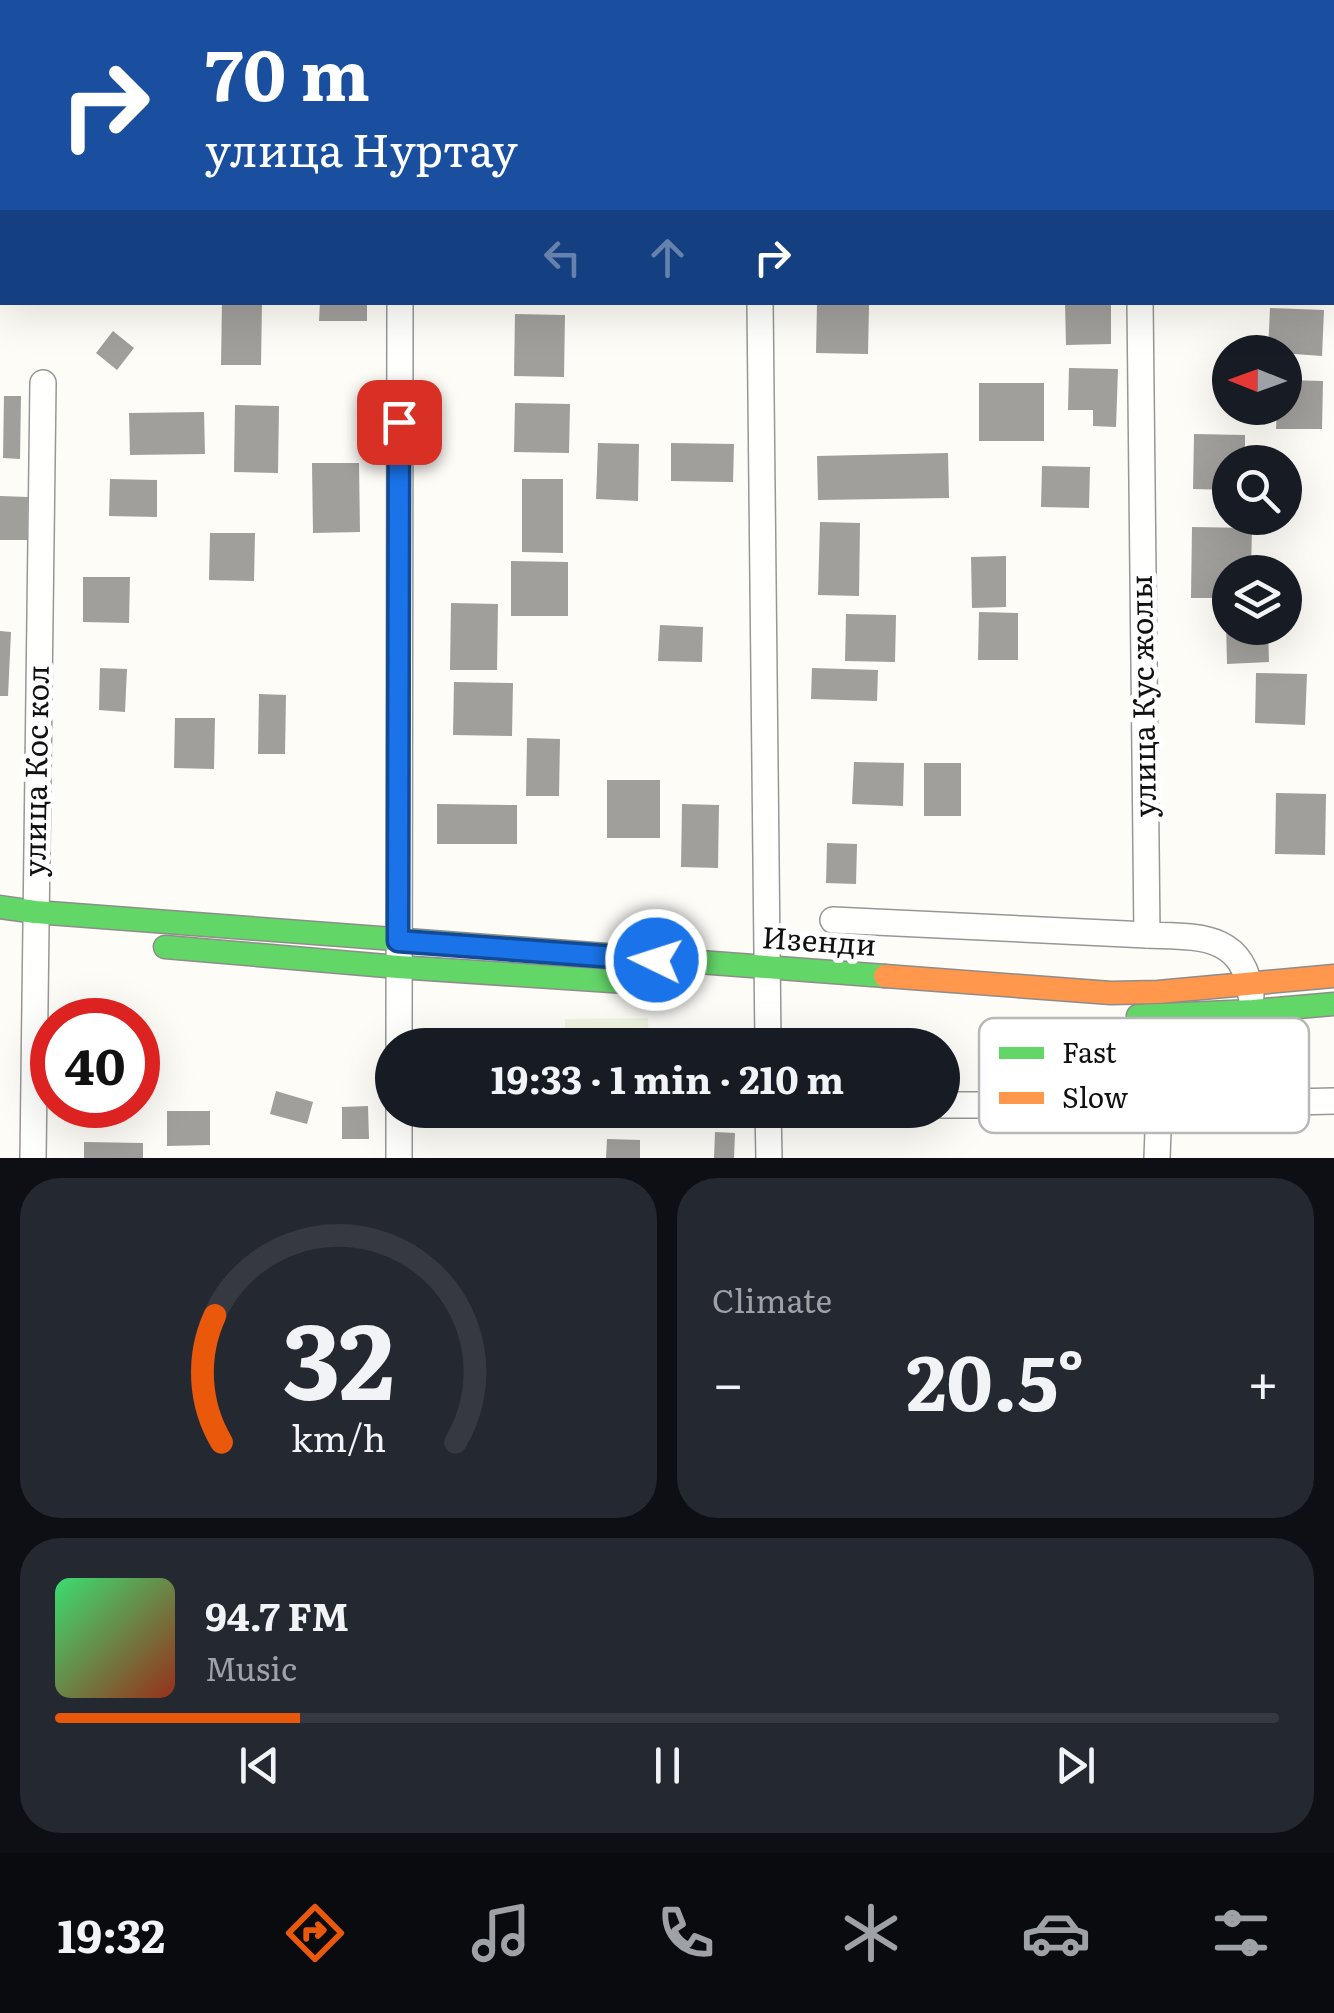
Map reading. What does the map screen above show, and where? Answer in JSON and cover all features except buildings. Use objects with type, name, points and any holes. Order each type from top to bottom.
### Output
[{"type":"street","points":[[398,1028],[400,305]]},
{"type":"street","points":[[760,305],[768,1028]]},
{"type":"street","name":"улица Кус жолы","points":[[1140,305],[1147,935]]},
{"type":"street","name":"улица Кос кол","points":[[33,1158],[43,383]]},
{"type":"street","name":"Изенди","points":[[0,907],[35,929],[398,954],[767,986],[1111,993],[1334,976]]},
{"type":"street","points":[[834,920],[1206,938],[1224,944],[1238,958],[1250,984],[1253,1011]]},
{"type":"street","name":"Изенди","points":[[150,945],[398,954],[670,985]]},
{"type":"street","points":[[1094,1014],[1133,1017],[1334,1004]]},
{"type":"street","points":[[1309,1102],[1334,1101]]},
{"type":"street","points":[[399,1128],[399,1158]]},
{"type":"street","points":[[768,1128],[769,1158]]},
{"type":"street","points":[[1157,1158],[1158,1133]]},
{"type":"green space","points":[[648,1018],[648,1028],[565,1028],[565,1019]]},
{"type":"traffic: fast","points":[[0,907],[885,976]]},
{"type":"traffic: fast","points":[[165,947],[657,984]]},
{"type":"traffic: fast","points":[[1138,1016],[1334,1004]]},
{"type":"traffic: slow","points":[[885,976],[1111,993],[1334,976]]},
{"type":"route","points":[[399,422],[398,941],[656,960]]}]
